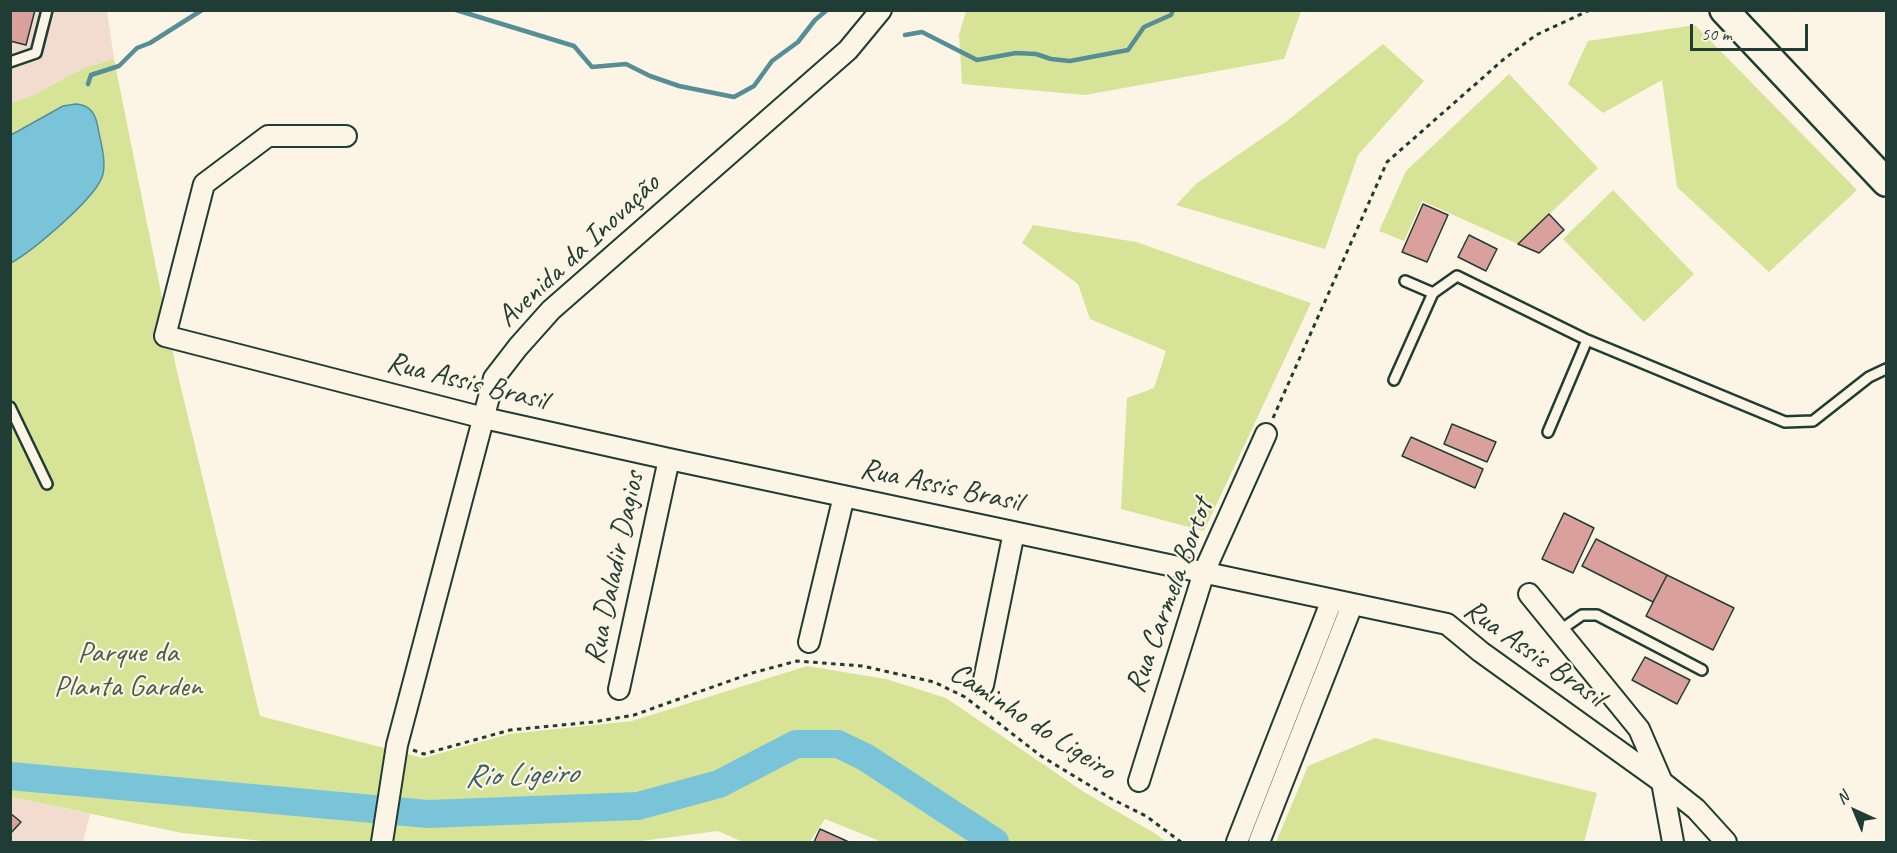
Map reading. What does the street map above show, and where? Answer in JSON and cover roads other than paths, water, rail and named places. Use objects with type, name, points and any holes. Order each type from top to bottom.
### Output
[{"type":"main road","points":[[1724,10],[1887,182]]},
{"type":"street","name":"Avenida da Inovação","points":[[382,843],[397,745],[494,378],[551,310],[848,51],[881,10]]},
{"type":"street","name":"Rua Assis Brasil","points":[[346,136],[268,136],[204,184],[165,336],[484,418],[1447,624],[1481,652],[1662,782],[1696,809],[1726,843]]},
{"type":"street","name":"Rua Carmela Bortot","points":[[1139,781],[1204,572],[1266,434]]},
{"type":"street","name":"Rua Daladir Dagios","points":[[619,689],[669,459]]},
{"type":"street","points":[[809,642],[844,496]]},
{"type":"street","points":[[983,685],[1014,532]]},
{"type":"street","name":"Rua Assis Brasil","points":[[1529,594],[1639,729],[1662,782]]},
{"type":"street","points":[[1237,843],[1332,600]]},
{"type":"street","points":[[1259,843],[1352,605]]},
{"type":"street","points":[[1662,782],[1673,843]]},
{"type":"lane","points":[[10,63],[36,53],[47,10]]},
{"type":"lane","points":[[1394,380],[1433,293],[1456,276],[1587,340],[1785,422],[1813,421],[1869,377],[1887,369]]},
{"type":"lane","points":[[1405,280],[1433,293]]},
{"type":"lane","points":[[1548,432],[1587,340]]},
{"type":"lane","points":[[10,407],[47,484]]},
{"type":"lane","points":[[1559,631],[1582,615],[1597,615],[1702,670]]},
{"type":"water","points":[[76,104],[89,109],[96,119],[104,157],[103,174],[98,184],[77,209],[48,236],[11,263],[11,135],[63,106]]},
{"type":"waterway","points":[[88,84],[91,75],[119,66],[137,48],[150,43],[202,10]]},
{"type":"waterway","points":[[456,10],[574,46],[592,67],[626,64],[650,76],[679,86],[734,97],[754,86],[772,61],[798,42],[815,20],[827,10]]},
{"type":"waterway","points":[[905,35],[922,32],[977,60],[1016,53],[1036,54],[1051,59],[1070,61],[1128,50],[1144,27],[1171,15],[1173,10]]},
{"type":"waterway","name":"Rio Ligeiro","points":[[10,776],[428,814],[638,806],[719,784],[796,744],[838,744],[865,757],[995,842]]},
{"type":"park label","name":"Parque da Planta Garden","points":[[128,670]]}]
